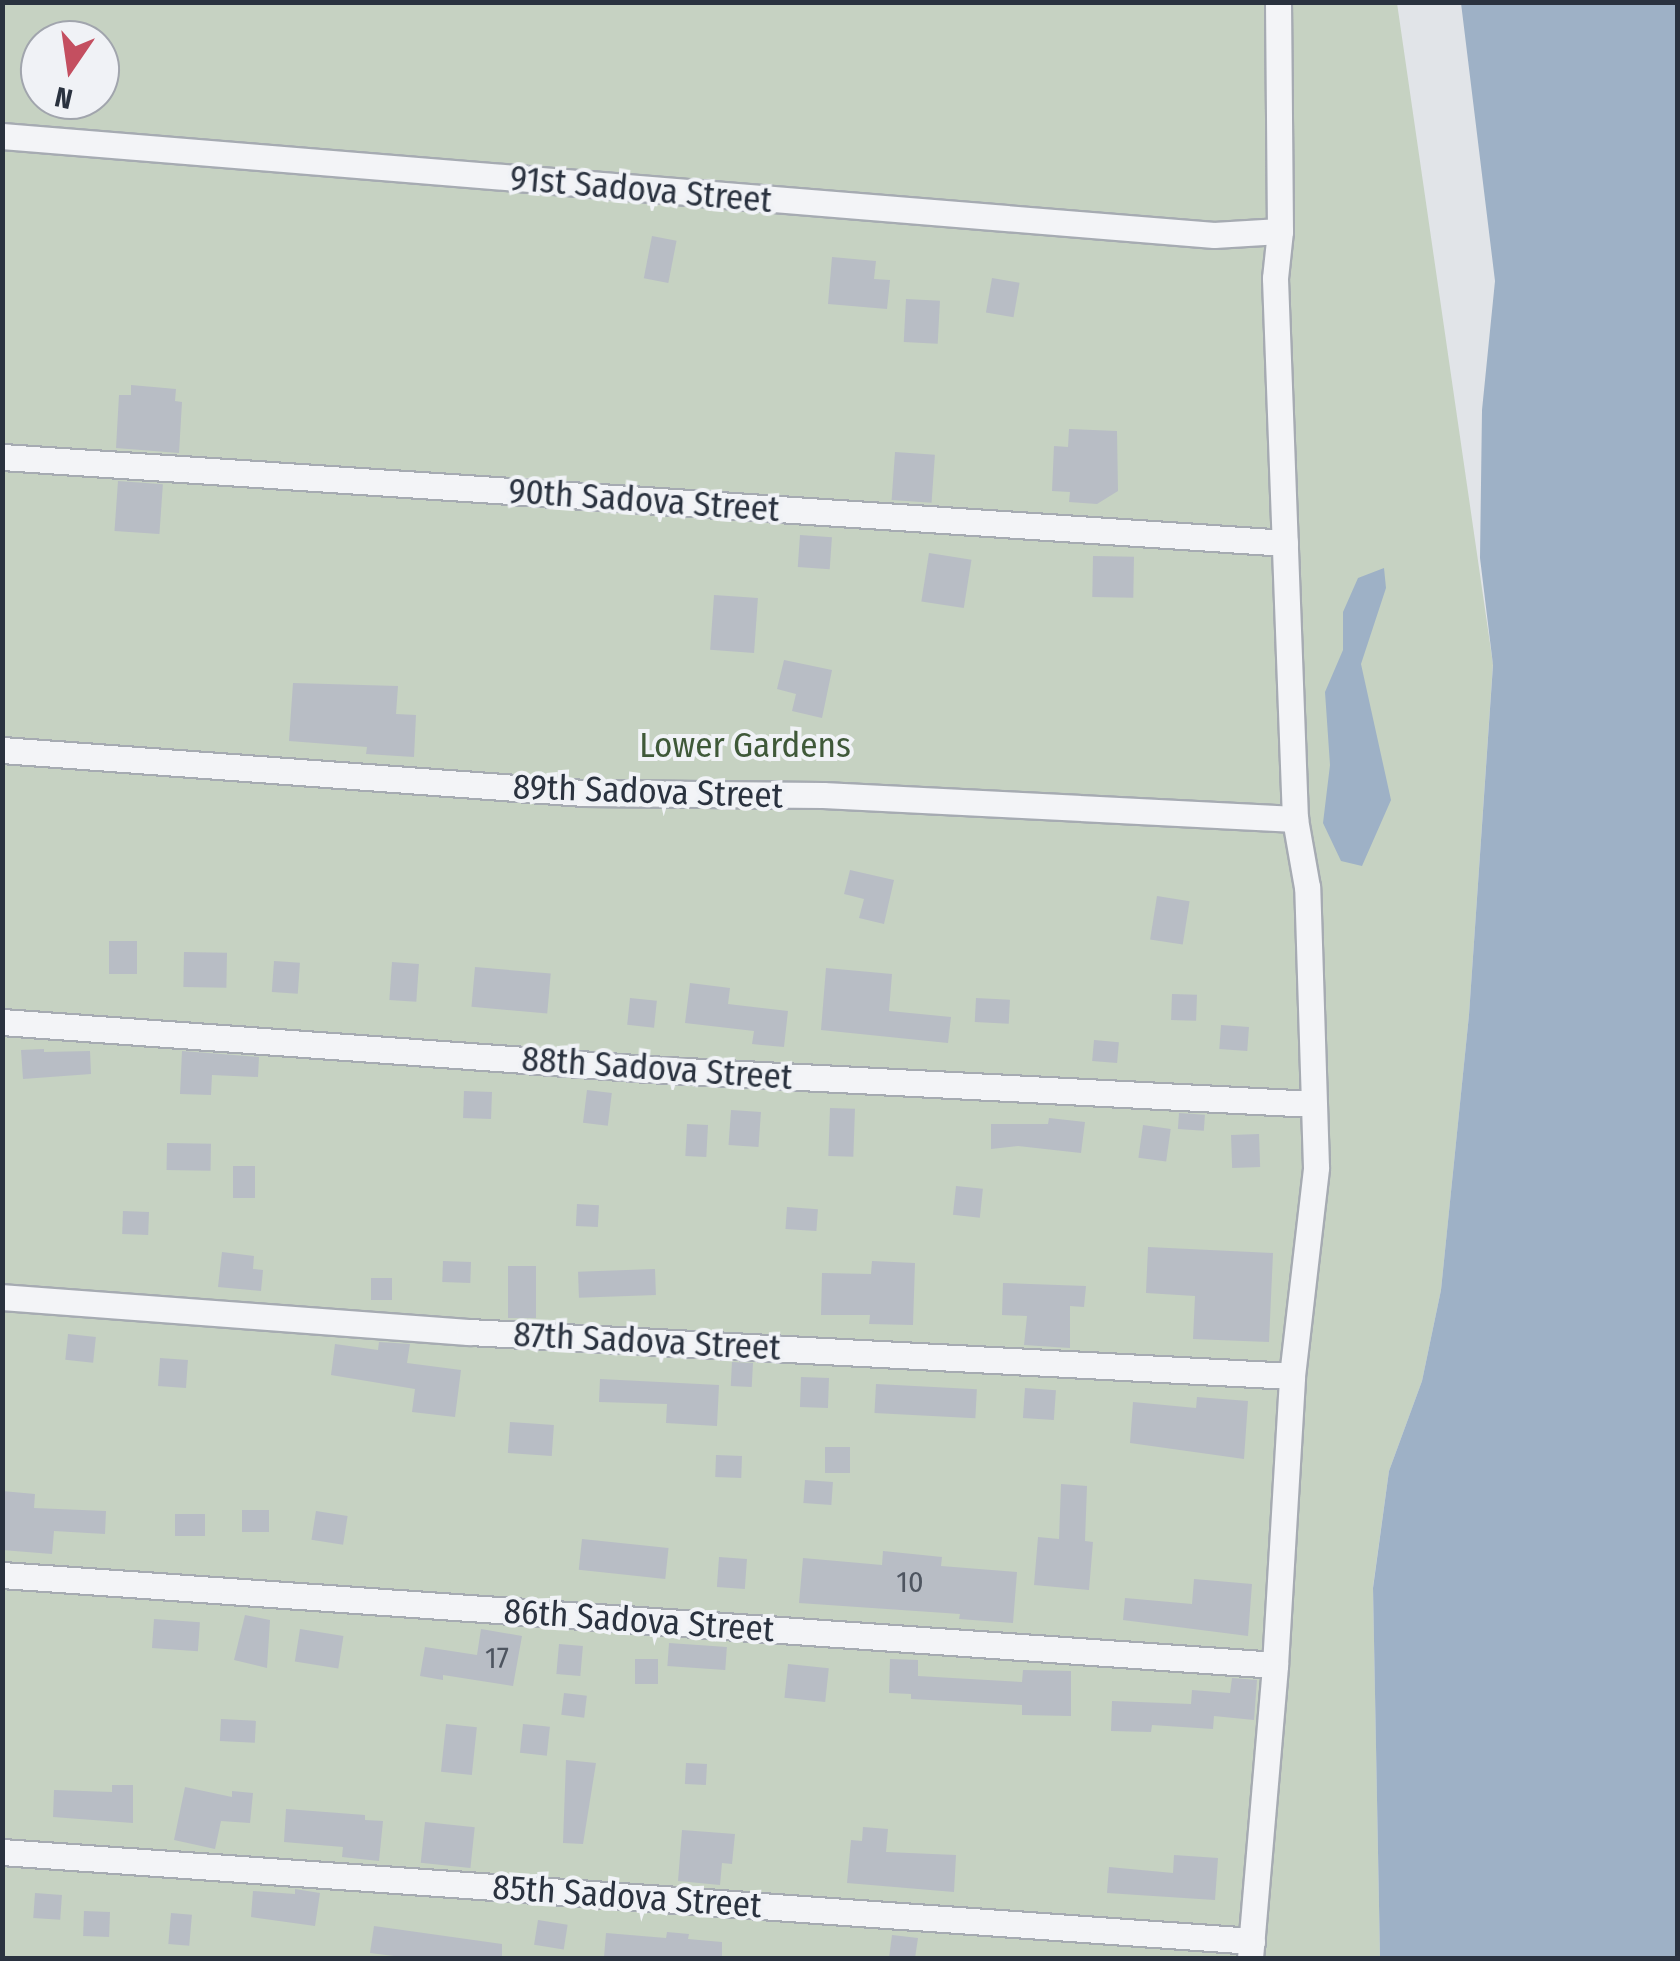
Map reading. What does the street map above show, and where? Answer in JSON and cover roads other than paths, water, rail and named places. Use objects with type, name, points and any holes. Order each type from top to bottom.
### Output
[{"type":"street","points":[[1251,1950],[1275,1665],[1292,1376],[1311,1238],[1316,1167],[1307,888],[1295,819],[1275,278],[1280,231],[1278,2]]},
{"type":"street","name":"91st Sadova Street","points":[[2,136],[1214,235],[1280,231]]},
{"type":"street","name":"90th Sadova Street","points":[[2,458],[1284,543]]},
{"type":"street","name":"89th Sadova Street","points":[[2,750],[583,792],[822,795],[1295,819]]},
{"type":"street","name":"88th Sadova Street","points":[[2,1022],[648,1069],[1312,1104]]},
{"type":"street","name":"87th Sadova Street","points":[[2,1297],[469,1332],[1292,1376]]},
{"type":"street","name":"86th Sadova Street","points":[[2,1574],[1275,1665]]},
{"type":"street","name":"85th Sadova Street","points":[[2,1852],[1251,1950]]},
{"type":"water","points":[[1461,3],[1677,3],[1677,1958],[1380,1958],[1373,1588],[1389,1471],[1422,1381],[1441,1290],[1469,1015],[1493,665],[1480,558],[1482,410],[1495,281]]},
{"type":"water","points":[[1384,568],[1386,588],[1361,664],[1391,800],[1362,866],[1341,861],[1323,823],[1330,765],[1325,692],[1343,650],[1343,612],[1358,578]]},
{"type":"park label","name":"Lower Gardens","points":[[745,745]]}]
